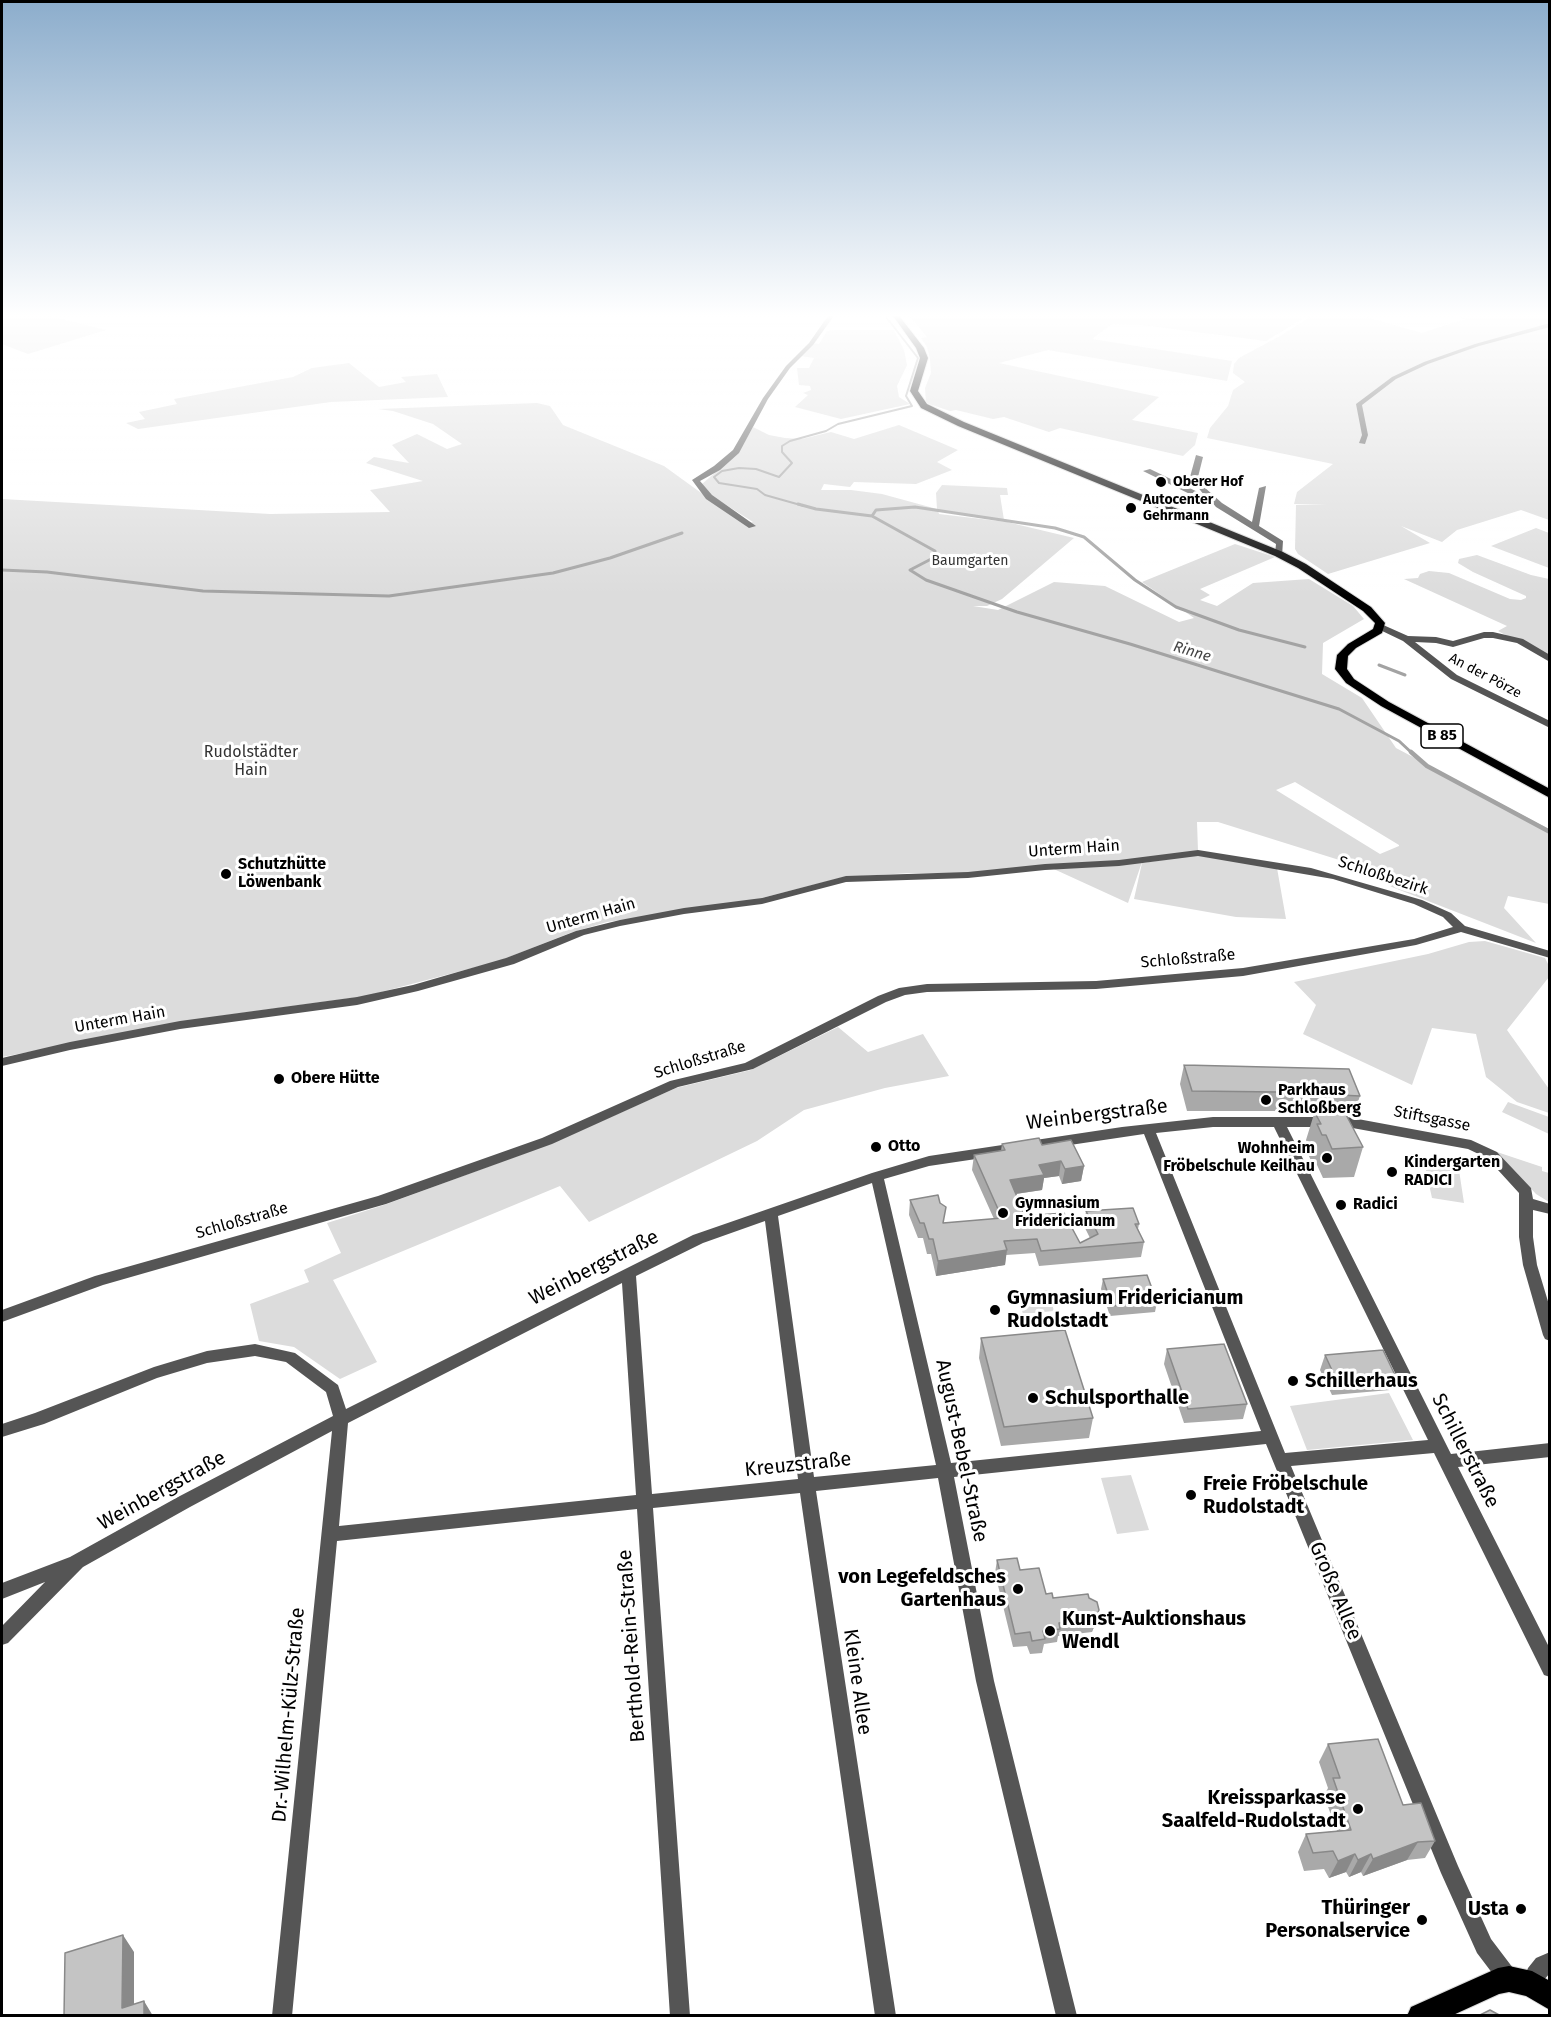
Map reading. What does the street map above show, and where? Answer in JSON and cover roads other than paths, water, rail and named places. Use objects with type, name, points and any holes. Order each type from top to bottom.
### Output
[{"type":"main road","points":[[926,407],[961,424],[1279,554],[1367,609],[1378,620],[1381,627]]},
{"type":"main road","name":"B 85","points":[[1381,627],[1378,632],[1352,646],[1343,655],[1341,669],[1350,681],[1385,704],[1550,794]]},
{"type":"main road","points":[[1420,2016],[1485,1984],[1530,1987]]},
{"type":"street","points":[[752,526],[709,497],[696,480],[717,468],[736,451],[760,407]]},
{"type":"street","points":[[1360,407],[1365,435],[1363,443]]},
{"type":"street","points":[[1199,457],[1194,477],[1200,487],[1219,505]]},
{"type":"street","points":[[1147,471],[1219,505],[1255,526],[1280,543],[1279,554]]},
{"type":"street","points":[[1255,526],[1263,488]]},
{"type":"street","name":"An der Pörze","points":[[1381,627],[1406,639],[1454,677],[1550,725]]},
{"type":"street","points":[[1406,639],[1436,640],[1453,644],[1484,635],[1493,635],[1520,641],[1550,659]]},
{"type":"street","name":"Schloßbezirk","points":[[1198,853],[1336,877],[1418,902],[1448,915],[1461,928],[1550,955]]},
{"type":"street","name":"Unterm Hain","points":[[2,1062],[69,1046],[180,1025],[357,1000],[414,988],[510,961],[580,933],[620,922],[762,901],[846,879],[968,875],[1045,867],[1119,863],[1198,853]]},
{"type":"street","name":"Schloßstraße","points":[[2,1316],[100,1281],[381,1200],[547,1141],[674,1084],[749,1066],[882,999],[903,991],[927,988],[1096,985],[1243,972],[1416,942],[1461,928]]},
{"type":"street","name":"Weinbergstraße","points":[[2,1637],[77,1562],[341,1418],[698,1239],[877,1176],[929,1161],[1148,1129],[1213,1122],[1278,1122]]},
{"type":"street","name":"Stiftsgasse","points":[[1278,1122],[1347,1122],[1454,1141],[1483,1149],[1520,1183],[1526,1192],[1527,1203]]},
{"type":"street","name":"Schillerstraße","points":[[1278,1122],[1550,1669]]},
{"type":"street","name":"Große Allee","points":[[1148,1129],[1271,1437],[1451,1873],[1484,1946],[1498,1968],[1530,1987]]},
{"type":"street","name":"August-Bebel-Straße","points":[[877,1176],[945,1471],[985,1681],[1067,2016]]},
{"type":"street","points":[[1550,1209],[1527,1203],[1526,1237],[1530,1265],[1550,1335]]},
{"type":"street","name":"Kleine Allee","points":[[771,1212],[807,1484],[886,2016]]},
{"type":"street","name":"Berthold-Rein-Straße","points":[[629,1274],[680,2016]]},
{"type":"street","points":[[2,1430],[38,1419],[154,1373],[207,1357],[255,1350],[290,1357],[333,1389],[341,1418]]},
{"type":"street","name":"Dr.-Wilhelm-Külz-Straße","points":[[282,2016],[341,1418]]},
{"type":"street","name":"Kreuzstraße","points":[[329,1534],[1271,1437]]},
{"type":"street","points":[[1281,1460],[1550,1450]]},
{"type":"street","points":[[2,1591],[77,1562]]},
{"type":"street","points":[[1530,1987],[1539,1970],[1550,1962]]},
{"type":"waterway","name":"Rinne","points":[[804,506],[765,495],[757,489],[719,483],[714,477],[722,471],[739,468],[756,469],[779,477],[792,463],[782,452],[782,446],[790,441],[826,431],[838,424],[907,407]]},
{"type":"waterway","name":"Rinne","points":[[798,504],[816,509],[872,516]]},
{"type":"waterway","name":"Rinne","points":[[872,516],[876,510],[915,507],[1055,528],[1084,537],[1135,580],[1176,607],[1239,630],[1305,647]]},
{"type":"waterway","name":"Rinne","points":[[872,516],[935,551],[935,557],[910,570],[926,580],[1017,612],[1130,644],[1339,709],[1399,741],[1413,754]]},
{"type":"waterway","points":[[2,570],[47,572],[203,591],[389,596],[553,573],[610,558],[682,533]]},
{"type":"waterway","name":"Rinne","points":[[1379,665],[1405,675]]},
{"type":"waterway","name":"Rinne","points":[[1411,752],[1427,766],[1550,832]]},
{"type":"place","name":"Oberer Hof","points":[[1161,482]]},
{"type":"place","name":"Autocenter Gehrmann","points":[[1131,508]]},
{"type":"place","name":"Schutzhütte Löwenbank","points":[[226,874]]},
{"type":"place","name":"Obere Hütte","points":[[279,1079]]},
{"type":"place","name":"Parkhaus Schloßberg","points":[[1266,1100]]},
{"type":"place","name":"Otto","points":[[876,1147]]},
{"type":"place","name":"Wohnheim Fröbelschule Keilhau","points":[[1327,1158]]},
{"type":"place","name":"Kindergarten RADICI","points":[[1392,1172]]},
{"type":"place","name":"Radici","points":[[1341,1205]]},
{"type":"place","name":"Gymnasium Fridericianum","points":[[1003,1213]]},
{"type":"place","name":"Gymnasium Fridericianum Rudolstadt","points":[[995,1310]]},
{"type":"place","name":"Schillerhaus","points":[[1293,1381]]},
{"type":"place","name":"Schulsporthalle","points":[[1033,1398]]},
{"type":"place","name":"Freie Fröbelschule Rudolstadt","points":[[1191,1495]]},
{"type":"place","name":"von Legefeldsches Gartenhaus","points":[[1018,1589]]},
{"type":"place","name":"Kunst-Auktionshaus Wendl","points":[[1050,1631]]},
{"type":"place","name":"Kreissparkasse Saalfeld-Rudolstadt","points":[[1358,1809]]},
{"type":"place","name":"Usta","points":[[1521,1909]]},
{"type":"place","name":"Thüringer Personalservice","points":[[1422,1920]]},
{"type":"park label","name":"Baumgarten","points":[[970,561]]},
{"type":"park label","name":"Rudolstädter Hain","points":[[251,762]]}]
